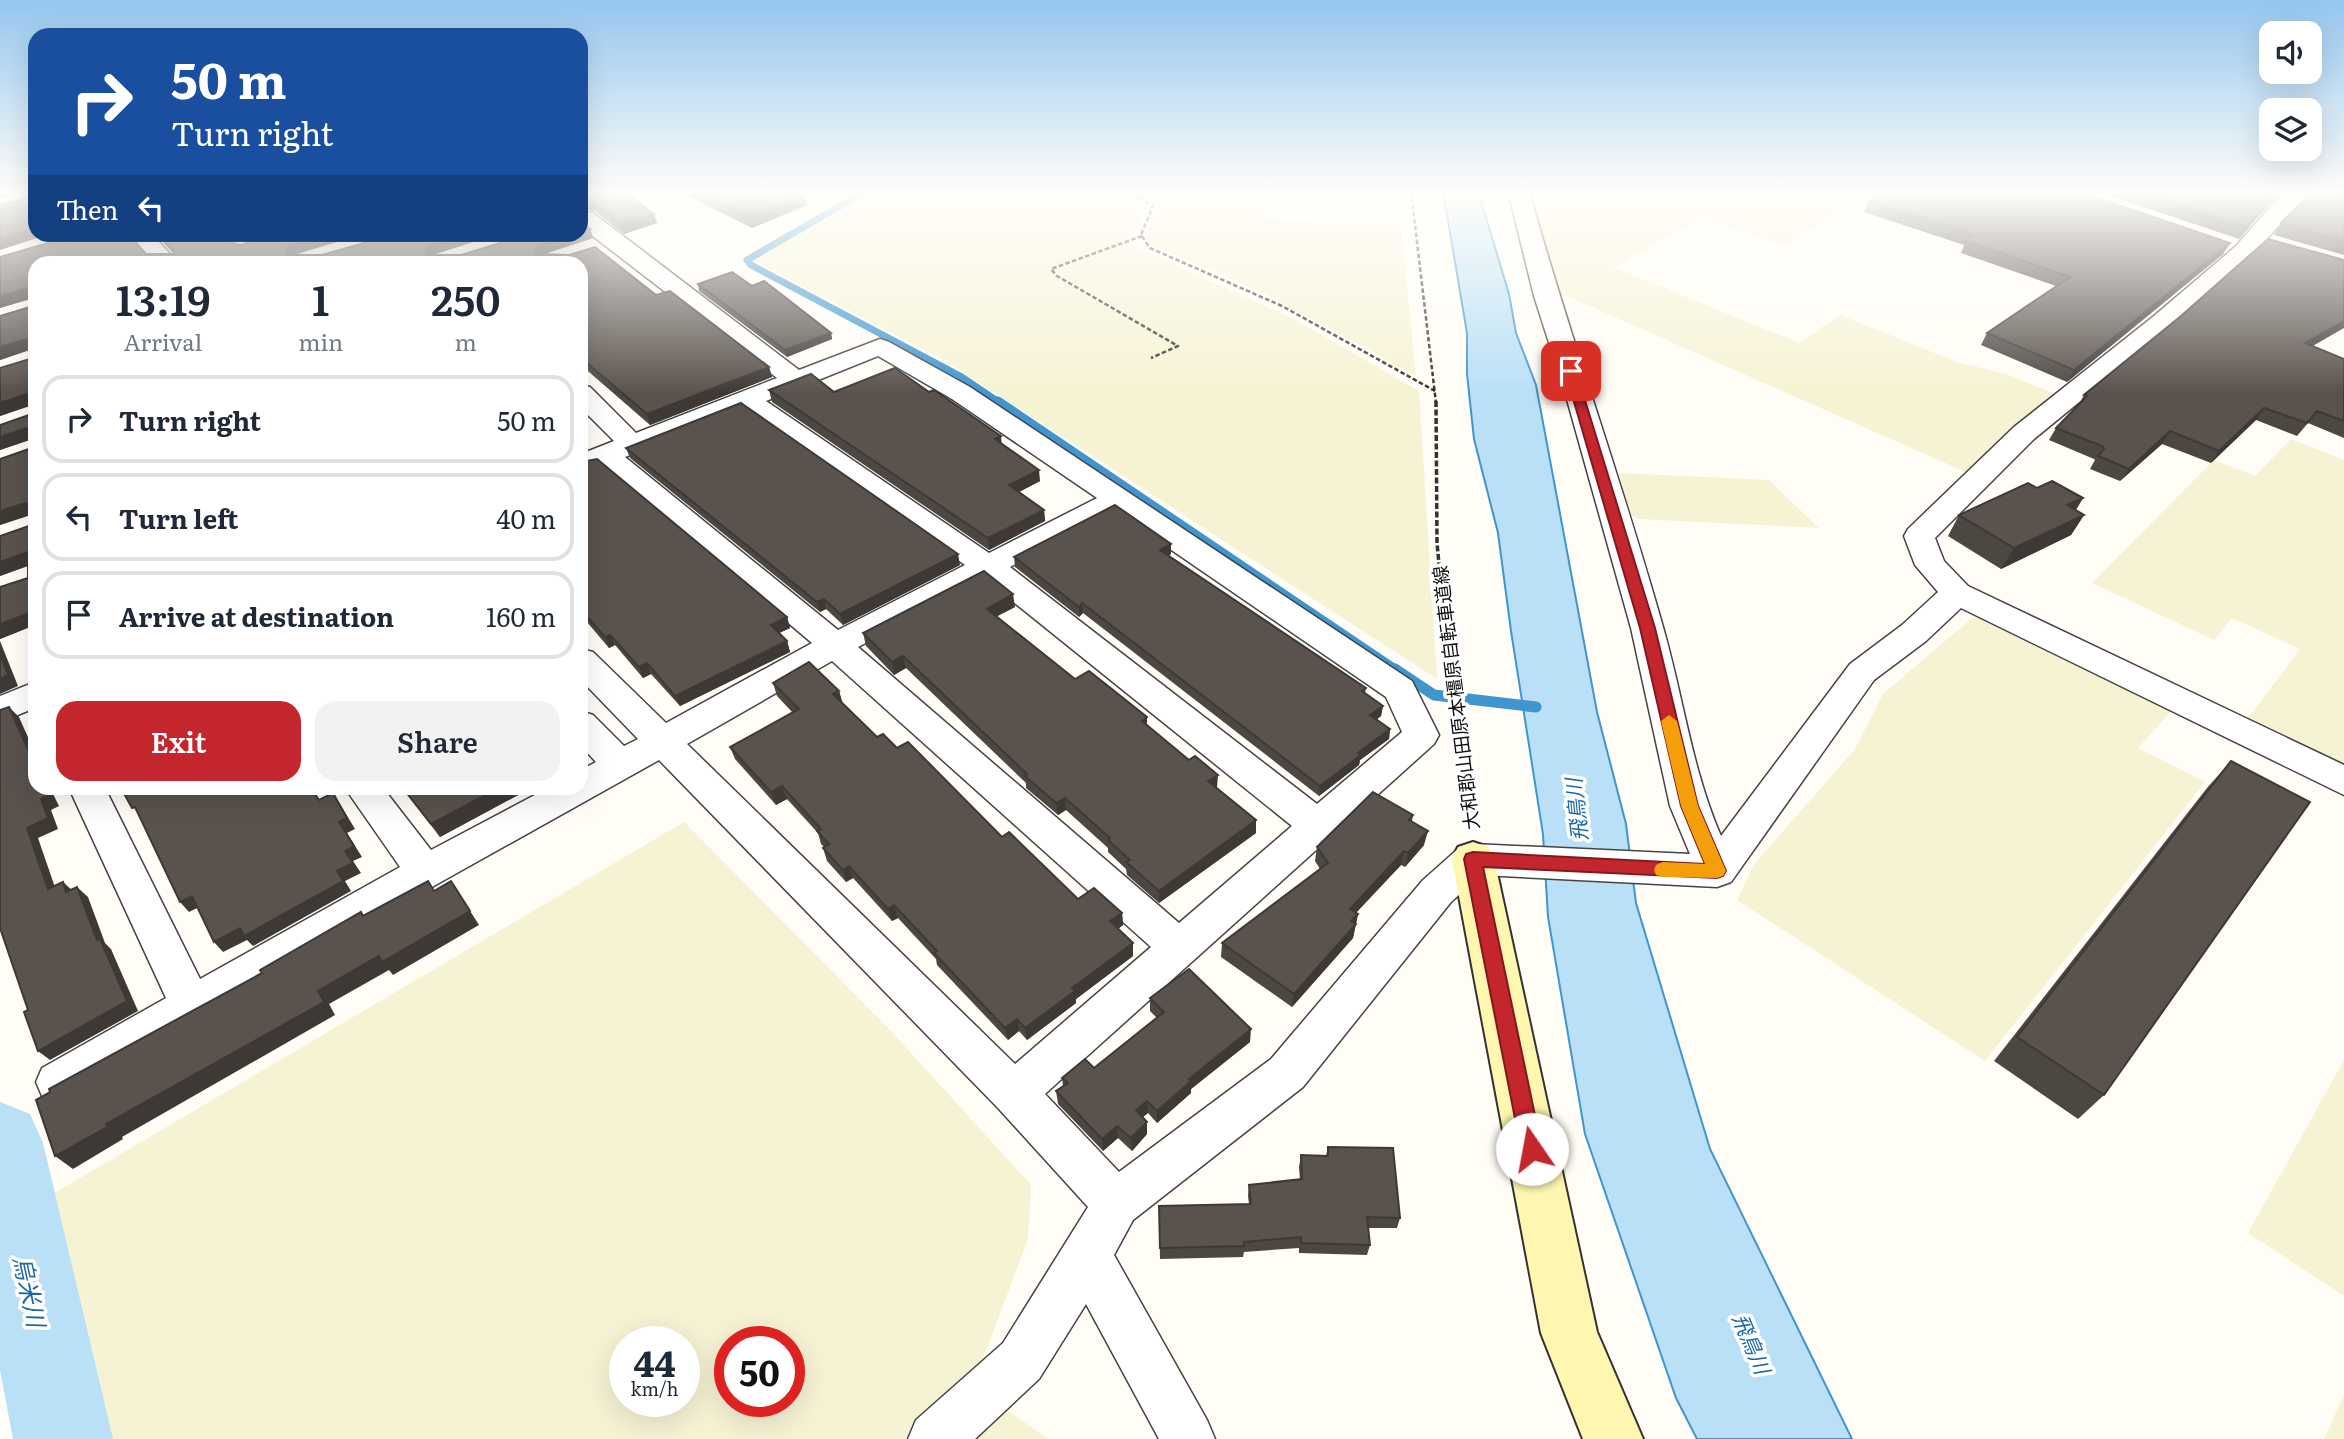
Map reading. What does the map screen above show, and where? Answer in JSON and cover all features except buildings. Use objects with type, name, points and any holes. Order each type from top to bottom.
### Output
[{"type":"main road","points":[[1481,859],[1569,1333],[1613,1439]]},
{"type":"street","points":[[635,258],[796,380]]},
{"type":"street","points":[[1536,258],[1647,628],[1707,872]]},
{"type":"street","points":[[2234,258],[2163,321],[2024,433],[1919,536],[1930,565],[1957,593],[2344,781]]},
{"type":"street","points":[[606,454],[880,347],[961,393],[1400,691],[1422,735],[1014,1093]]},
{"type":"street","points":[[746,399],[989,567],[1318,826]]},
{"type":"street","points":[[588,410],[606,454],[835,645],[1179,947]]},
{"type":"street","points":[[588,783],[835,645],[1118,499]]},
{"type":"street","points":[[1707,872],[1862,672],[1914,633],[1957,593]]},
{"type":"street","points":[[588,667],[1014,1093],[1116,1203]]},
{"type":"street","points":[[0,710],[28,697]]},
{"type":"street","points":[[588,731],[620,765]]},
{"type":"street","points":[[91,795],[191,1006]]},
{"type":"street","points":[[368,795],[425,873]]},
{"type":"street","points":[[58,1082],[566,795]]},
{"type":"street","points":[[935,1439],[1021,1361],[1087,1256],[1116,1203],[1287,1073],[1437,891],[1481,859],[1707,872]]},
{"type":"street","points":[[1087,1256],[1188,1439]]},
{"type":"path","points":[[1081,258],[1051,269],[1056,276],[1178,346],[1152,358]]},
{"type":"path","points":[[1174,258],[1259,295],[1340,336],[1402,375],[1436,391]]},
{"type":"path","name":"大和郡山田原本橿原自転車道線","points":[[1419,258],[1436,391],[1437,543],[1449,674],[1481,859]]},
{"type":"shaded area","points":[[1160,258],[1294,319],[1419,391],[1437,679],[944,360],[758,263],[756,259]]},
{"type":"shaded area","points":[[1183,258],[1404,258],[1416,376],[1264,293]]},
{"type":"shaded area","points":[[1543,258],[1629,258],[1613,267],[1799,343],[1840,315],[1957,362],[2006,374],[2053,393],[1968,473],[1569,297],[1552,293]]},
{"type":"shaded area","points":[[2291,439],[2344,460],[2344,771],[2245,722],[2300,649],[2232,618],[2214,640],[2092,583],[2214,460],[2255,476]]},
{"type":"shaded area","points":[[1619,473],[1769,480],[1819,528],[1639,519],[1630,515]]},
{"type":"shaded area","points":[[1979,612],[2176,706],[2138,748],[2205,782],[1985,1061],[1737,900],[1755,863],[1855,749],[1883,694]]},
{"type":"shaded area","points":[[684,822],[891,1031],[1031,1185],[1028,1239],[974,1383],[904,1439],[107,1439],[68,1301],[51,1195]]},
{"type":"shaded area","points":[[2344,1060],[2344,1296],[2248,1233]]},
{"type":"shaded area","points":[[2344,1395],[2344,1439],[2324,1439]]},
{"type":"shaded area","points":[[1003,1407],[1048,1439],[965,1439]]},
{"type":"water","name":"飛鳥川","points":[[1454,258],[1498,258],[1509,294],[1516,333],[1536,385],[1597,712],[1626,824],[1636,903],[1710,1149],[1852,1439],[1697,1439],[1676,1398],[1585,1134],[1548,917],[1543,834],[1498,533],[1474,439],[1467,374],[1467,333]]},
{"type":"waterway","points":[[750,258],[747,260],[751,265],[960,376],[1000,403]]},
{"type":"waterway","points":[[998,401],[1398,671]]},
{"type":"waterway","points":[[1398,671],[1434,695],[1536,707]]},
{"type":"waterway","name":"烏米川","points":[[0,1143],[63,1439]]},
{"type":"slow traffic","points":[[1663,870],[1717,871],[1689,806],[1669,721]]},
{"type":"route","points":[[1532,1149],[1473,859],[1717,871],[1689,806],[1647,628],[1571,371]]}]
